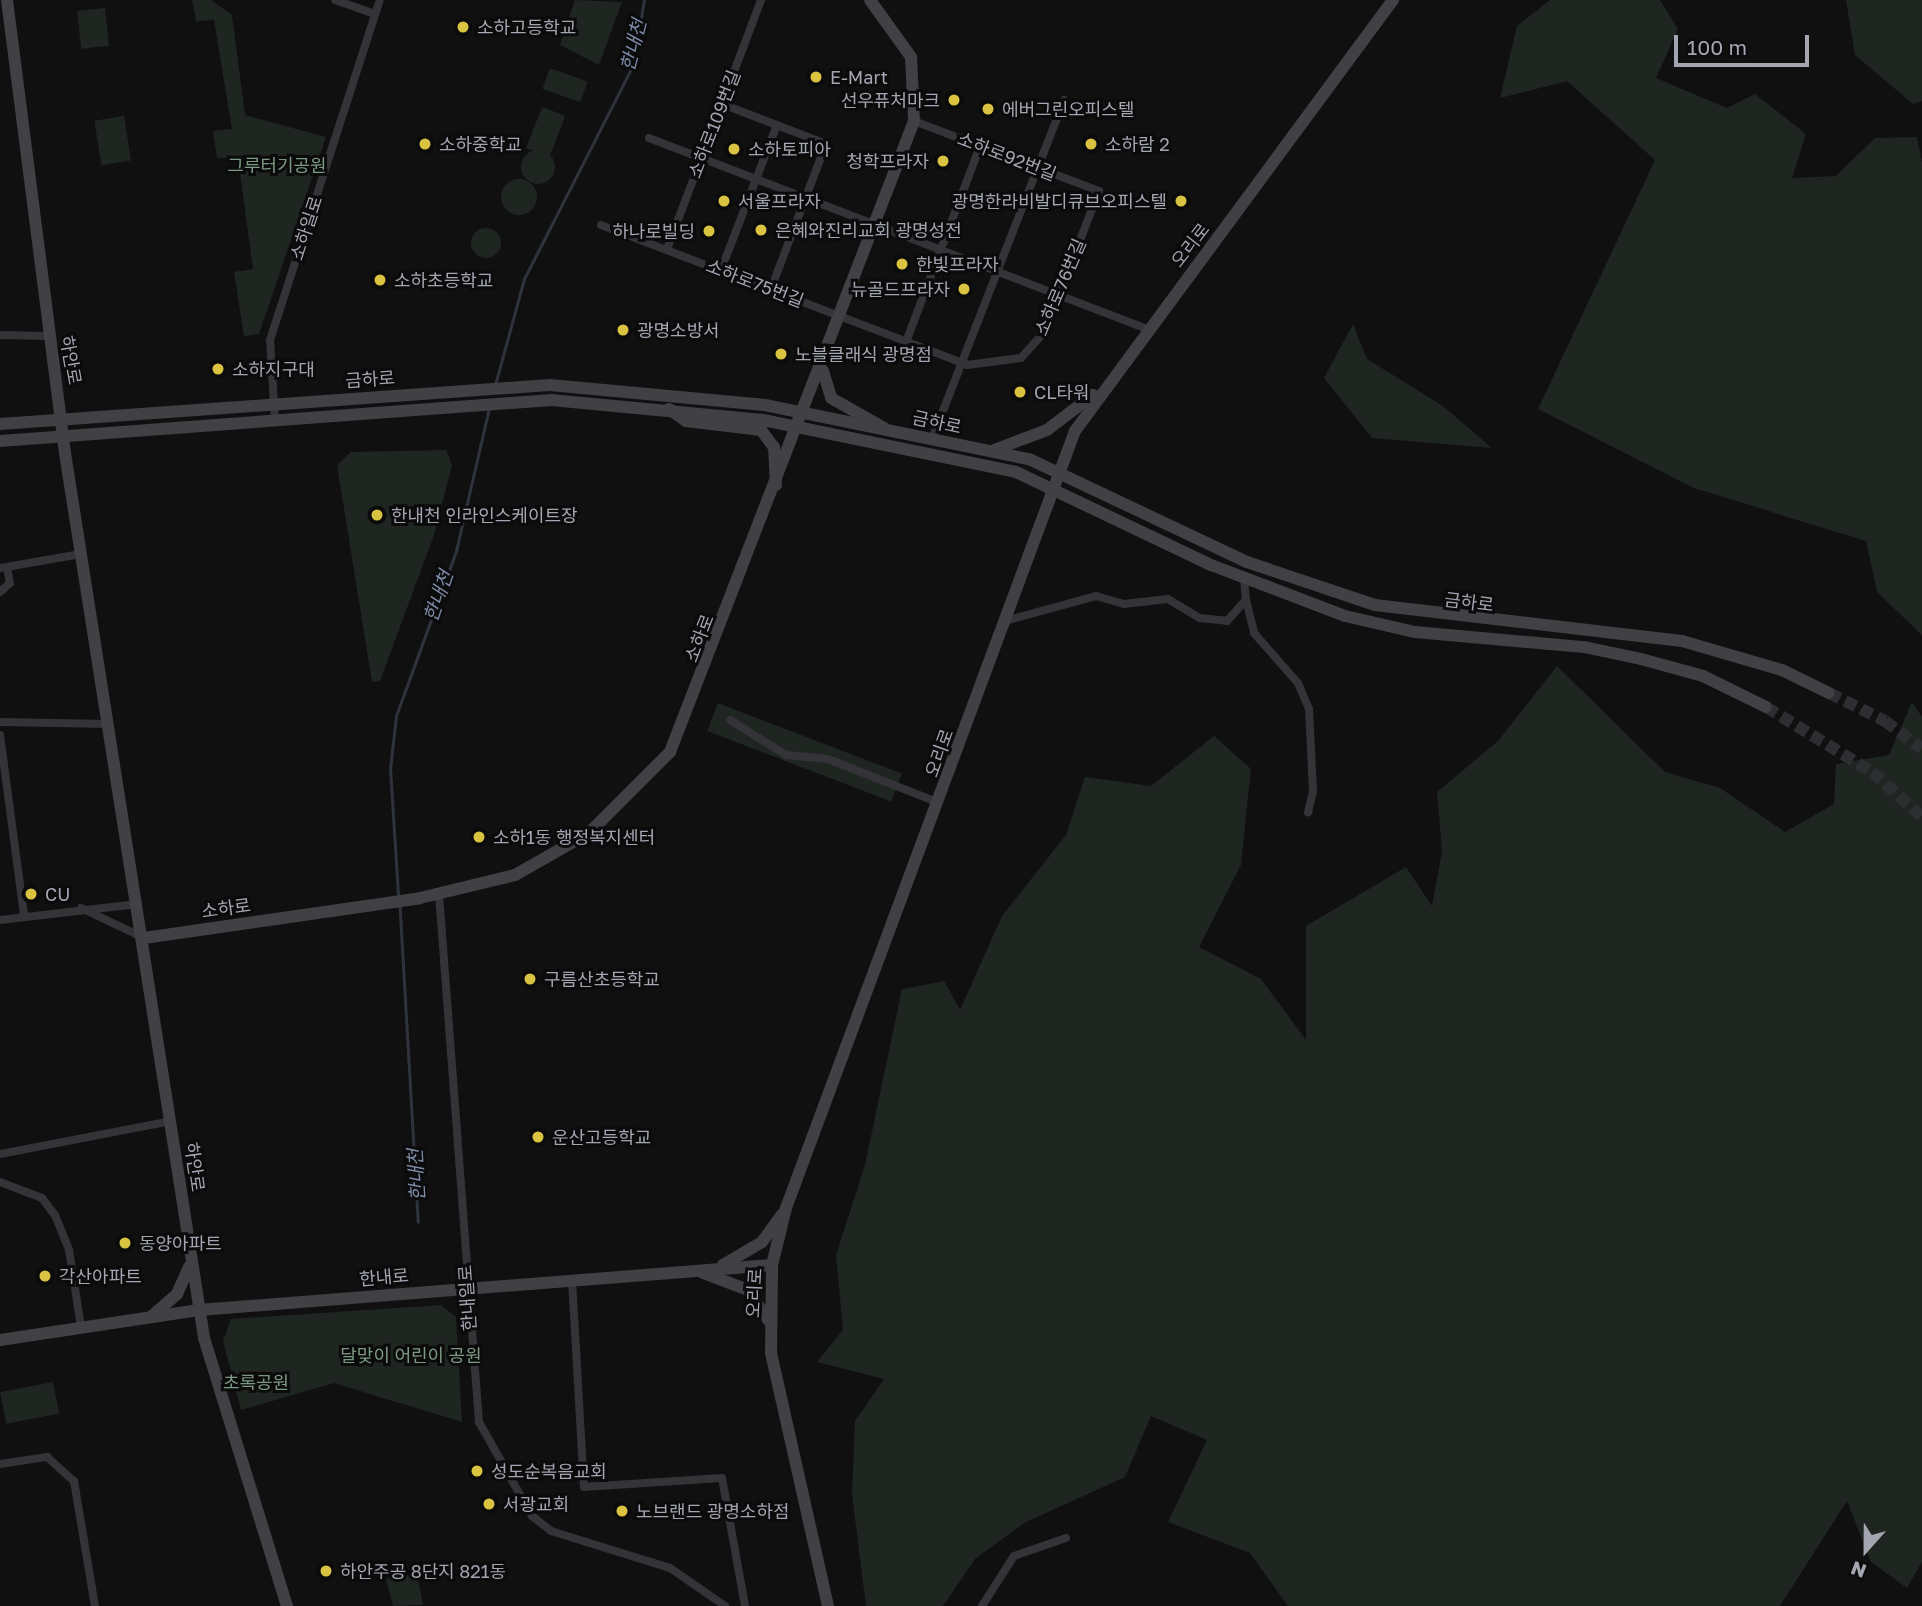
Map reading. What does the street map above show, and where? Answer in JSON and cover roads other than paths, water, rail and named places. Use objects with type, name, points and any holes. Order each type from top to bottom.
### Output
[{"type":"main road","name":"하안로","points":[[7,0],[48,336],[144,938],[199,1310],[287,1606]]},
{"type":"main road","name":"소하로","points":[[144,938],[420,898],[515,876],[553,857],[589,833],[656,770],[681,732],[879,225],[914,121],[911,57],[870,0]]},
{"type":"main road","name":"오리로","points":[[828,1606],[769,1321],[772,1265],[786,1208],[939,803],[1057,473],[1102,388],[1393,0]]},
{"type":"main road","points":[[823,369],[831,398],[884,429]]},
{"type":"main road","name":"금하로","points":[[0,424],[515,386],[617,387],[806,413],[992,451],[1057,473],[1247,562],[1337,595],[1466,620],[1682,641],[1782,670],[1829,692]]},
{"type":"main road","points":[[992,451],[1047,430],[1102,388]]},
{"type":"main road","name":"금하로","points":[[0,441],[511,401],[666,407],[800,427],[1016,472],[1244,578],[1373,624],[1641,659],[1703,676],[1766,707]]},
{"type":"main road","points":[[666,407],[686,421],[761,430],[774,447],[777,486]]},
{"type":"main road","points":[[696,1271],[749,1253],[786,1208]]},
{"type":"main road","points":[[152,1315],[184,1284],[190,1253]]},
{"type":"main road","name":"한내로","points":[[0,1340],[199,1310],[465,1287],[772,1265]]},
{"type":"main road","points":[[696,1271],[748,1290],[769,1321]]},
{"type":"street","points":[[335,0],[375,14]]},
{"type":"street","name":"소하일로","points":[[275,419],[270,341],[380,0]]},
{"type":"street","name":"소하로109번길","points":[[667,249],[761,0]]},
{"type":"street","points":[[932,439],[1064,100]]},
{"type":"street","points":[[722,104],[826,144],[771,289]]},
{"type":"street","name":"소하로92번길","points":[[914,121],[1099,191]]},
{"type":"street","points":[[721,270],[777,125]]},
{"type":"street","points":[[649,138],[1147,329]]},
{"type":"street","points":[[906,342],[981,146]]},
{"type":"street","name":"소하로76번길","points":[[843,317],[961,363],[986,368],[1021,358],[1045,331],[1099,191]]},
{"type":"street","name":"소하로75번길","points":[[601,225],[843,317]]},
{"type":"street","points":[[0,335],[48,336]]},
{"type":"street","points":[[0,592],[10,583],[4,567],[81,554]]},
{"type":"street","points":[[1244,578],[1254,633],[1297,683],[1309,709],[1314,792],[1308,812]]},
{"type":"street","points":[[1005,621],[1097,596],[1124,604],[1168,598],[1199,618],[1227,621],[1246,600]]},
{"type":"street","points":[[730,720],[786,755],[828,759],[939,803]]},
{"type":"street","points":[[0,722],[109,724]]},
{"type":"street","points":[[0,736],[24,915]]},
{"type":"street","name":"한내일로","points":[[439,894],[442,987],[454,1046],[452,1125],[479,1422],[532,1516],[551,1531],[670,1568],[724,1606]]},
{"type":"street","points":[[0,920],[78,906],[138,904]]},
{"type":"street","points":[[78,906],[144,938]]},
{"type":"street","points":[[0,1154],[171,1121]]},
{"type":"street","points":[[0,1182],[42,1198],[55,1215],[69,1250],[81,1327]]},
{"type":"street","points":[[572,1280],[584,1487],[722,1478],[745,1606]]},
{"type":"street","points":[[0,1464],[47,1457],[74,1481],[95,1606]]},
{"type":"street","points":[[982,1606],[1014,1556],[1066,1538]]},
{"type":"waterway","name":"한내천","points":[[495,385],[524,279],[633,65],[644,0]]},
{"type":"waterway","name":"한내천","points":[[398,895],[390,769],[396,716],[456,551],[489,408]]},
{"type":"waterway","name":"한내천","points":[[400,905],[418,1221]]},
{"type":"tunnel","points":[[1829,693],[1885,721],[1922,749]]},
{"type":"tunnel","points":[[1766,707],[1872,772],[1922,817]]},
{"type":"place","name":"소하고등학교","points":[[463,27]]},
{"type":"place","name":"E-Mart","points":[[816,77]]},
{"type":"place","name":"선우퓨처마크","points":[[954,100]]},
{"type":"place","name":"에버그린오피스텔","points":[[988,109]]},
{"type":"place","name":"소하중학교","points":[[425,144]]},
{"type":"place","name":"소하람 2","points":[[1091,144]]},
{"type":"place","name":"소하토피아","points":[[734,149]]},
{"type":"place","name":"청학프라자","points":[[943,161]]},
{"type":"place","name":"서울프라자","points":[[724,201]]},
{"type":"place","name":"광명한라비발디큐브오피스텔","points":[[1181,201]]},
{"type":"place","name":"은혜와진리교회 광명성전","points":[[761,230]]},
{"type":"place","name":"하나로빌딩","points":[[709,231]]},
{"type":"place","name":"한빛프라자","points":[[902,264]]},
{"type":"place","name":"소하초등학교","points":[[380,280]]},
{"type":"place","name":"뉴골드프라자","points":[[964,289]]},
{"type":"place","name":"광명소방서","points":[[623,330]]},
{"type":"place","name":"노블클래식 광명점","points":[[781,354]]},
{"type":"place","name":"소하지구대","points":[[218,369]]},
{"type":"place","name":"CL타워","points":[[1020,392]]},
{"type":"place","name":"한내천 인라인스케이트장","points":[[377,515]]},
{"type":"place","name":"소하1동 행정복지센터","points":[[479,837]]},
{"type":"place","name":"CU","points":[[31,894]]},
{"type":"place","name":"구름산초등학교","points":[[530,979]]},
{"type":"place","name":"운산고등학교","points":[[538,1137]]},
{"type":"place","name":"동양아파트","points":[[125,1243]]},
{"type":"place","name":"각산아파트","points":[[45,1276]]},
{"type":"place","name":"성도순복음교회","points":[[477,1471]]},
{"type":"place","name":"서광교회","points":[[489,1504]]},
{"type":"place","name":"노브랜드 광명소하점","points":[[622,1511]]},
{"type":"place","name":"하안주공 8단지 821동","points":[[326,1571]]},
{"type":"park label","name":"그루터기공원","points":[[277,165]]},
{"type":"park label","name":"달맞이 어린이 공원","points":[[411,1355]]},
{"type":"park label","name":"초록공원","points":[[256,1382]]}]
